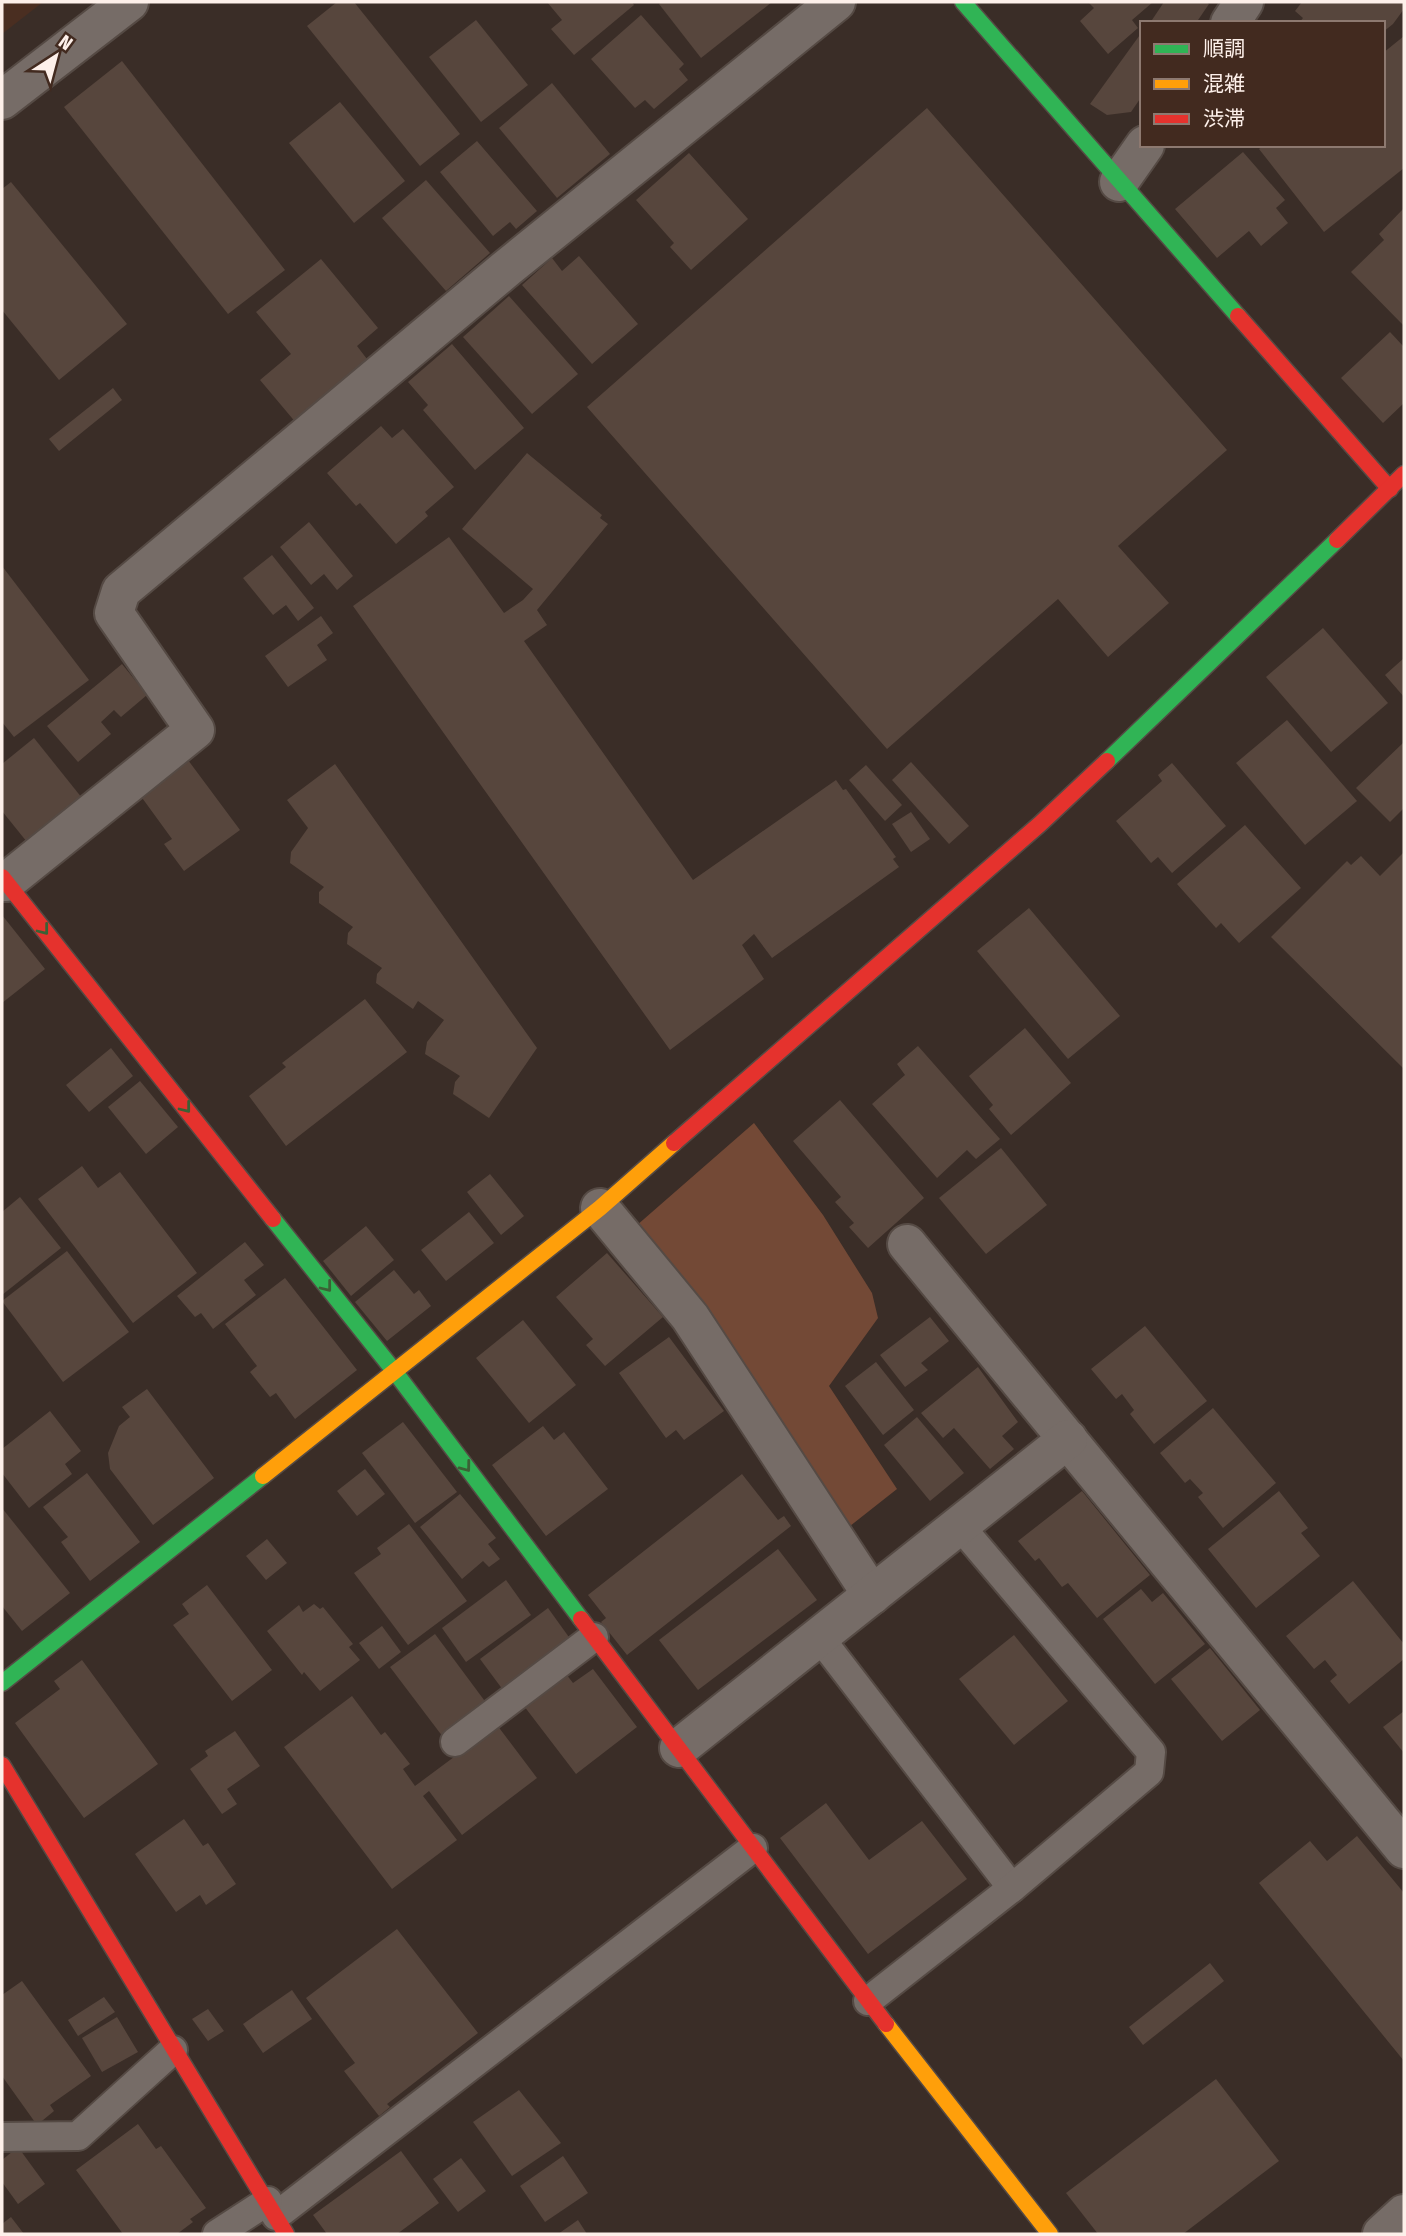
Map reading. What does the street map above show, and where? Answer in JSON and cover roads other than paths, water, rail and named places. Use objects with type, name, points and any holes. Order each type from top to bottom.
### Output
[{"type":"street","points":[[2,100],[129,2]]},
{"type":"street","points":[[836,2],[507,268],[121,591],[114,613],[195,730],[4,879],[395,1372],[868,2001],[1050,2234]]},
{"type":"street","points":[[2,1682],[600,1208],[1040,824],[1399,489],[1119,182],[963,2]]},
{"type":"street","points":[[1231,21],[1244,2]]},
{"type":"street","points":[[1119,182],[1144,147]]},
{"type":"street","points":[[600,1208],[690,1317],[872,1595]]},
{"type":"street","points":[[907,1244],[1404,1849]]},
{"type":"street","points":[[679,1748],[1068,1439]]},
{"type":"street","points":[[2,1765],[277,2217]]},
{"type":"street","points":[[1382,2234],[1404,2214]]},
{"type":"lane","points":[[868,2001],[1012,1888],[1149,1772],[1151,1752],[960,1526]]},
{"type":"lane","points":[[456,1742],[594,1637]]},
{"type":"lane","points":[[820,1638],[1012,1888]]},
{"type":"lane","points":[[218,2234],[277,2217],[752,1848]]},
{"type":"lane","points":[[2,2137],[78,2136],[173,2050]]}]
